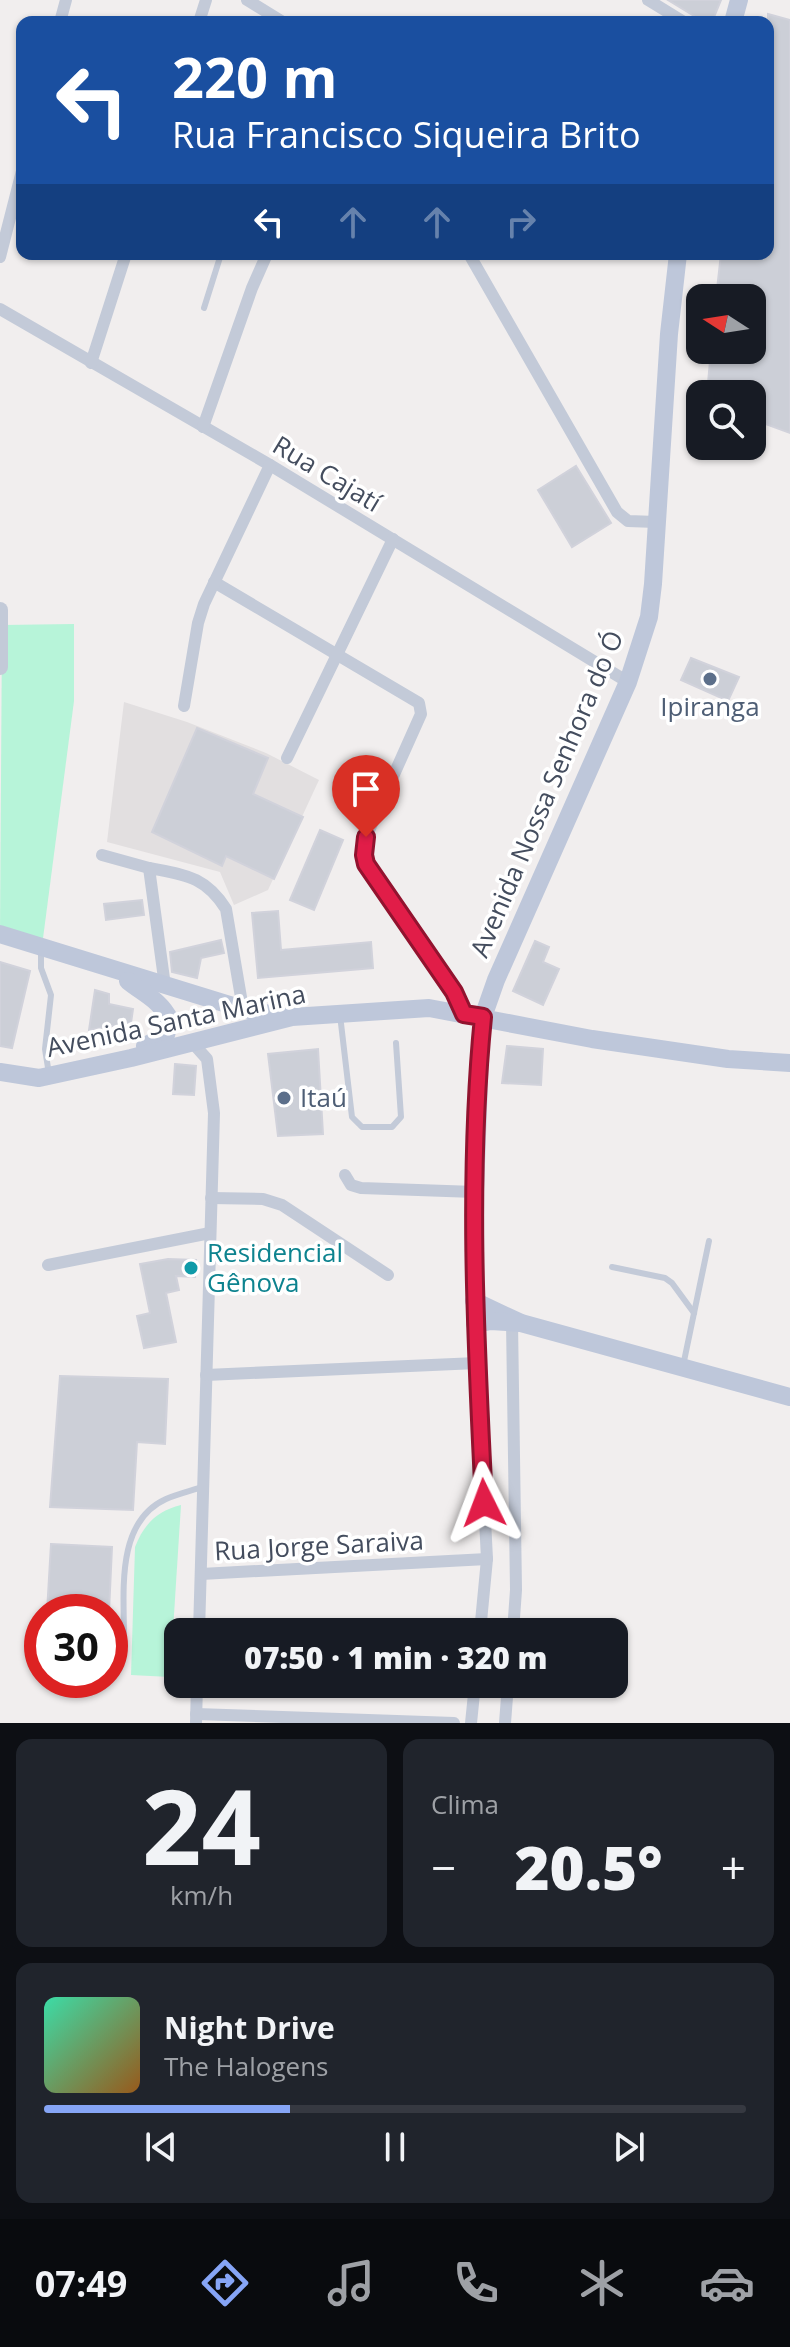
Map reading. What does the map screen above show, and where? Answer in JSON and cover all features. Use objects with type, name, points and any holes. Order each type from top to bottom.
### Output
[{"type":"main road","name":"Avenida Nossa Senhora do Ó","points":[[475,1324],[475,1192],[483,1017],[496,980],[628,682],[649,617],[669,334],[677,260]]},
{"type":"main road","points":[[0,934],[243,1009],[292,1017]]},
{"type":"main road","points":[[122,973],[130,984],[146,992],[161,1006],[170,1020],[166,1035],[156,1043],[138,1049],[131,1058]]},
{"type":"main road","name":"Avenida Santa Marina","points":[[44,1077],[292,1017],[429,1008],[592,1039],[728,1059],[790,1063]]},
{"type":"main road","points":[[0,1072],[44,1077]]},
{"type":"main road","points":[[474,1301],[516,1322],[790,1397]]},
{"type":"main road","points":[[475,1324],[516,1322]]},
{"type":"street","points":[[247,0],[273,16]]},
{"type":"street","points":[[648,0],[674,16]]},
{"type":"street","points":[[0,257],[16,194]]},
{"type":"street","points":[[91,363],[124,260]]},
{"type":"street","points":[[203,427],[264,260]]},
{"type":"street","points":[[472,260],[617,512],[628,521],[656,522]]},
{"type":"street","name":"Rua Cajatí","points":[[0,309],[270,465],[628,682]]},
{"type":"street","points":[[184,706],[198,623],[214,582],[270,465]]},
{"type":"street","points":[[287,758],[393,539]]},
{"type":"street","points":[[214,582],[414,698],[421,707],[421,714],[366,837],[364,855],[366,864],[454,992],[464,1014]]},
{"type":"street","points":[[0,610],[0,667]]},
{"type":"street","points":[[102,855],[191,876],[217,895],[226,909],[243,1009]]},
{"type":"street","points":[[149,868],[165,986]]},
{"type":"street","points":[[191,1041],[207,1059],[214,1113],[199,1618]]},
{"type":"street","name":"Avenida Santa Marina","points":[[0,1083],[44,1077]]},
{"type":"street","points":[[345,1175],[351,1185],[361,1188],[475,1192]]},
{"type":"street","points":[[211,1198],[263,1199],[282,1205],[388,1275]]},
{"type":"street","points":[[48,1265],[210,1233]]},
{"type":"street","points":[[514,1618],[516,1322]]},
{"type":"street","points":[[475,1324],[487,1559],[481,1618]]},
{"type":"street","points":[[206,1375],[477,1363]]},
{"type":"street","name":"Rua Jorge Saraiva","points":[[201,1574],[487,1559]]},
{"type":"street","points":[[197,1698],[196,1719],[454,1723]]},
{"type":"street","points":[[471,1723],[474,1698]]},
{"type":"street","points":[[505,1723],[507,1698]]},
{"type":"lane","points":[[204,308],[219,260]]},
{"type":"lane","points":[[41,949],[41,968],[51,995],[44,1077]]},
{"type":"lane","points":[[340,1015],[352,1117],[362,1127],[392,1127],[401,1117],[396,1043]]},
{"type":"lane","points":[[682,1367],[709,1241]]},
{"type":"lane","points":[[612,1267],[665,1278],[694,1313]]},
{"type":"lane","points":[[126,1594],[127,1547],[133,1529],[144,1515],[166,1499],[202,1487]]},
{"type":"shaded area","points":[[124,702],[187,722],[266,753],[319,780],[268,890],[234,905],[220,872],[107,842]]},
{"type":"green space","points":[[74,624],[74,701],[42,946],[0,933],[2,625]]},
{"type":"green space","points":[[181,1505],[174,1618],[164,1618],[164,1677],[131,1675],[135,1547],[152,1520]]},
{"type":"building","points":[[668,0],[721,0],[714,16],[694,16]]},
{"type":"building","points":[[768,14],[790,20],[790,433],[766,424],[766,380],[708,380],[710,364],[766,364],[766,284],[718,284],[720,260],[774,260],[774,16]]},
{"type":"building","points":[[576,466],[611,523],[572,547],[538,490]]},
{"type":"building","name":"Ipiranga","points":[[691,658],[739,677],[728,701],[681,680]]},
{"type":"building","points":[[197,728],[268,758],[253,794],[303,817],[274,879],[226,856],[222,866],[152,832]]},
{"type":"building","points":[[320,830],[343,840],[314,910],[290,900]]},
{"type":"building","points":[[142,900],[144,915],[106,920],[104,904]]},
{"type":"building","points":[[278,911],[281,950],[371,942],[373,968],[258,978],[252,913]]},
{"type":"building","points":[[221,940],[224,953],[201,958],[197,978],[172,972],[170,952]]},
{"type":"building","points":[[535,941],[549,947],[543,962],[559,969],[543,1005],[513,991]]},
{"type":"building","points":[[0,962],[30,971],[12,1048],[0,1046]]},
{"type":"building","points":[[95,990],[109,994],[109,1004],[133,1009],[131,1023],[89,1030]]},
{"type":"building","points":[[507,1046],[543,1049],[541,1085],[502,1083]]},
{"type":"building","points":[[318,1049],[323,1134],[278,1136],[268,1054]]},
{"type":"building","points":[[175,1064],[196,1066],[194,1095],[173,1094]]},
{"type":"building","points":[[168,1259],[196,1260],[195,1277],[176,1276],[179,1290],[166,1293],[176,1342],[144,1348],[137,1316],[150,1313],[140,1264]]},
{"type":"building","points":[[60,1376],[168,1379],[165,1444],[137,1442],[133,1510],[50,1507]]},
{"type":"building","points":[[51,1544],[112,1547],[110,1594],[48,1594]]},
{"type":"place","name":"Ipiranga","points":[[710,679]]},
{"type":"place","name":"Itaú","points":[[284,1098]]},
{"type":"place","name":"Residencial Gênova","points":[[191,1268]]},
{"type":"route","points":[[366,837],[366,864],[454,992],[464,1014],[483,1017],[475,1192],[474,1301],[484,1503]]}]
